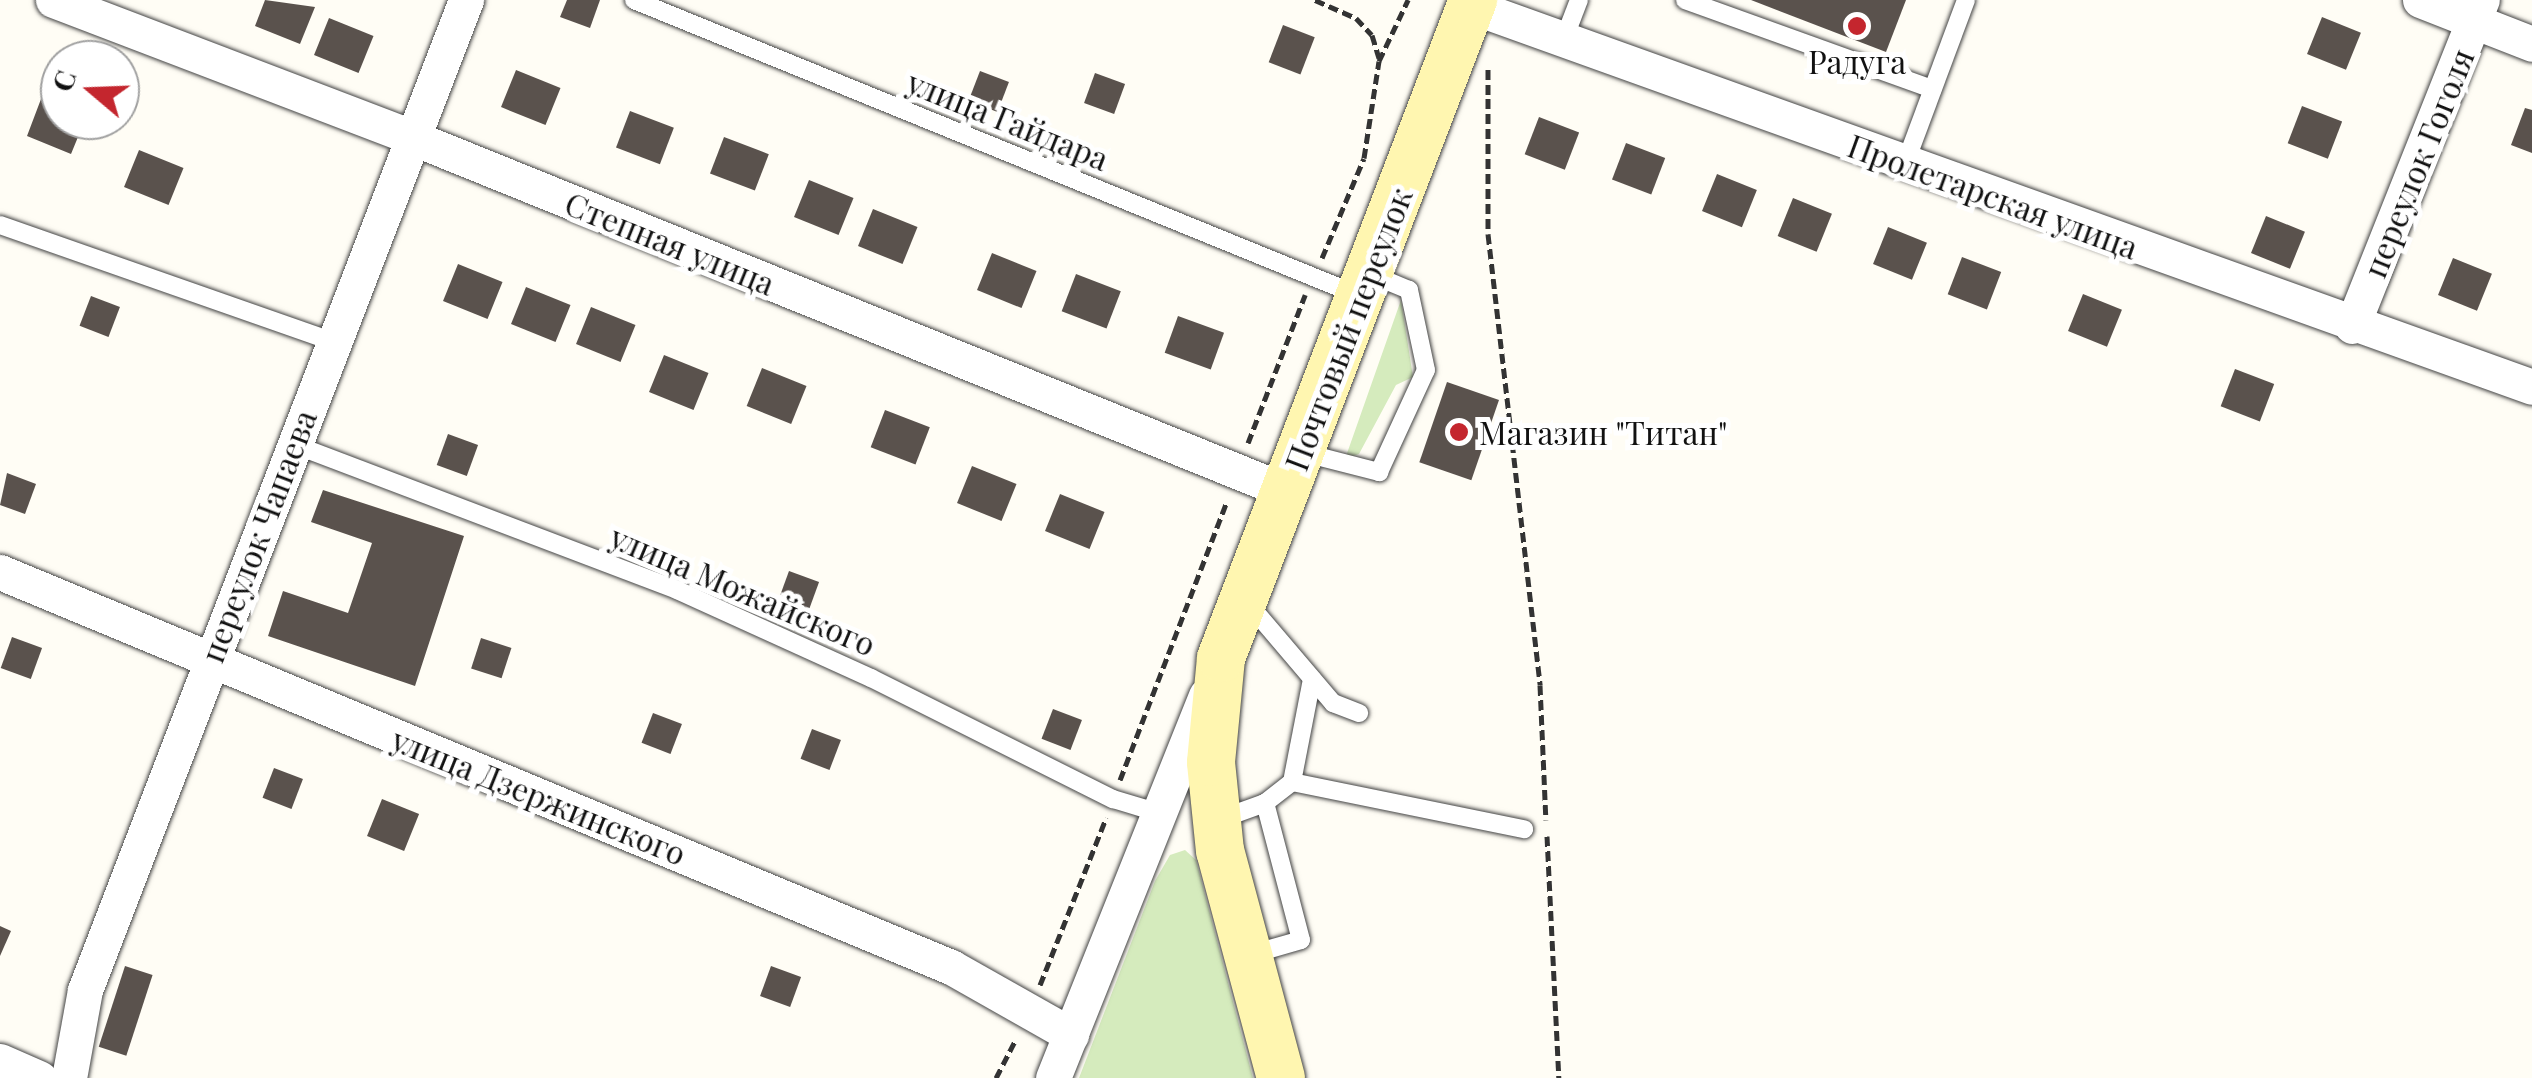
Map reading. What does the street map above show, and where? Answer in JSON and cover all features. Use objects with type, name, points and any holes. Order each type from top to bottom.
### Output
[{"type":"main road","name":"Почтовый переулок","points":[[1281,1078],[1217,820],[1211,762],[1221,658],[1472,4]]},
{"type":"street","name":"Степная улица","points":[[53,0],[411,137],[1237,474],[1294,471]]},
{"type":"street","name":"переулок Чапаева","points":[[69,1078],[85,990],[331,341],[466,0]]},
{"type":"street","points":[[2420,0],[2478,11],[2532,44]]},
{"type":"street","name":"Пролетарская улица","points":[[1472,4],[2352,326],[2532,387]]},
{"type":"street","name":"переулок Гоголя","points":[[2352,326],[2478,11]]},
{"type":"street","name":"улица Дзержинского","points":[[0,572],[951,967],[1071,1035]]},
{"type":"street","points":[[1054,1078],[1221,658]]},
{"type":"street","points":[[0,1061],[39,1078]]},
{"type":"lane","name":"улица Гайдара","points":[[634,0],[1314,277],[1409,290],[1426,370],[1379,472],[1294,471]]},
{"type":"lane","points":[[1564,40],[1579,0]]},
{"type":"lane","points":[[1684,0],[1932,89]]},
{"type":"lane","points":[[1904,164],[1966,0]]},
{"type":"lane","points":[[0,225],[331,341]]},
{"type":"lane","name":"улица Можайского","points":[[293,444],[676,590],[871,678],[1113,799],[1159,813]]},
{"type":"lane","points":[[1243,598],[1333,704],[1360,713]]},
{"type":"lane","points":[[1217,820],[1266,803],[1292,782],[1312,679]]},
{"type":"lane","points":[[1292,782],[1524,829]]},
{"type":"lane","points":[[1248,956],[1301,940],[1266,803]]},
{"type":"path","points":[[1315,0],[1356,18],[1372,35],[1379,61]]},
{"type":"path","points":[[996,1078],[1030,1013],[1237,474],[1364,158],[1379,61],[1408,0]]},
{"type":"path","points":[[1472,4],[1488,234],[1540,686],[1559,1078]]},
{"type":"green space","points":[[1401,300],[1413,377],[1396,385],[1359,454],[1345,459]]},
{"type":"green space","points":[[1185,850],[1196,860],[1253,1078],[1079,1078],[1155,881],[1170,855]]},
{"type":"building","points":[[265,0],[315,7],[300,44],[255,26]]},
{"type":"building","points":[[567,0],[600,0],[590,28],[560,17]]},
{"type":"building","name":"Радуга","points":[[1751,0],[1906,0],[1886,52]]},
{"type":"building","points":[[2322,17],[2361,33],[2346,70],[2307,54]]},
{"type":"building","points":[[329,18],[374,36],[359,73],[314,55]]},
{"type":"building","points":[[1283,25],[1315,37],[1300,75],[1269,62]]},
{"type":"building","points":[[516,70],[561,88],[546,125],[501,107]]},
{"type":"building","points":[[980,71],[1009,82],[997,112],[969,101]]},
{"type":"building","points":[[1095,73],[1125,84],[1114,114],[1084,103]]},
{"type":"building","points":[[40,102],[40,140],[77,140],[71,154],[27,136]]},
{"type":"building","points":[[2302,106],[2342,121],[2328,159],[2288,143]]},
{"type":"building","points":[[2525,108],[2532,110],[2532,153],[2511,145]]},
{"type":"building","points":[[630,111],[674,128],[660,164],[616,147]]},
{"type":"building","points":[[1539,117],[1579,132],[1565,170],[1525,154]]},
{"type":"building","points":[[724,137],[769,154],[755,191],[710,173]]},
{"type":"building","points":[[1626,143],[1665,158],[1651,194],[1612,179]]},
{"type":"building","points":[[139,150],[184,168],[169,205],[124,187]]},
{"type":"building","points":[[1717,174],[1757,190],[1742,227],[1702,211]]},
{"type":"building","points":[[809,180],[854,198],[839,235],[794,217]]},
{"type":"building","points":[[1793,198],[1832,214],[1817,252],[1778,236]]},
{"type":"building","points":[[873,209],[918,227],[903,264],[858,246]]},
{"type":"building","points":[[2266,216],[2305,232],[2290,269],[2251,253]]},
{"type":"building","points":[[1888,227],[1927,243],[1912,280],[1873,264]]},
{"type":"building","points":[[992,253],[1037,271],[1022,308],[977,290]]},
{"type":"building","points":[[1962,257],[2001,272],[1987,309],[1948,294]]},
{"type":"building","points":[[2453,258],[2492,274],[2477,311],[2438,295]]},
{"type":"building","points":[[458,264],[503,282],[488,319],[443,301]]},
{"type":"building","points":[[1076,274],[1121,291],[1106,329],[1062,311]]},
{"type":"building","points":[[526,287],[571,305],[556,342],[511,324]]},
{"type":"building","points":[[2083,294],[2122,310],[2107,347],[2068,331]]},
{"type":"building","points":[[91,296],[120,307],[108,337],[80,326]]},
{"type":"building","points":[[591,307],[636,325],[621,362],[576,344]]},
{"type":"building","points":[[1178,316],[1224,333],[1211,369],[1165,353]]},
{"type":"building","points":[[664,355],[709,373],[694,410],[649,392]]},
{"type":"building","points":[[762,368],[807,386],[791,424],[747,406]]},
{"type":"building","points":[[2235,369],[2274,384],[2260,421],[2221,406]]},
{"type":"building","name":"Магазин \"Титан\"","points":[[1447,382],[1499,400],[1471,480],[1419,462]]},
{"type":"building","points":[[885,410],[930,427],[915,465],[871,447]]},
{"type":"building","points":[[448,434],[478,445],[467,476],[437,465]]},
{"type":"building","points":[[972,466],[1017,484],[1002,521],[957,503]]},
{"type":"building","points":[[7,473],[36,484],[25,514],[0,505]]},
{"type":"building","points":[[323,490],[464,536],[415,686],[268,636],[283,591],[348,613],[372,543],[311,522]]},
{"type":"building","points":[[1060,494],[1105,512],[1090,549],[1045,531]]},
{"type":"building","points":[[789,571],[819,582],[808,612],[778,601]]},
{"type":"building","points":[[12,637],[42,648],[31,679],[1,668]]},
{"type":"building","points":[[481,638],[511,648],[502,678],[471,668]]},
{"type":"building","points":[[1053,709],[1082,720],[1070,750],[1042,739]]},
{"type":"building","points":[[653,713],[682,724],[670,754],[642,743]]},
{"type":"building","points":[[812,729],[841,740],[829,770],[801,759]]},
{"type":"building","points":[[274,768],[303,779],[291,809],[263,798]]},
{"type":"building","points":[[382,799],[419,814],[404,851],[367,836]]},
{"type":"building","points":[[0,926],[11,931],[0,956]]},
{"type":"building","points":[[125,966],[153,975],[126,1056],[99,1047]]},
{"type":"building","points":[[771,966],[801,977],[790,1007],[760,996]]},
{"type":"place","name":"Радуга","points":[[1857,26]]},
{"type":"place","name":"Магазин \"Титан\"","points":[[1459,432]]}]
